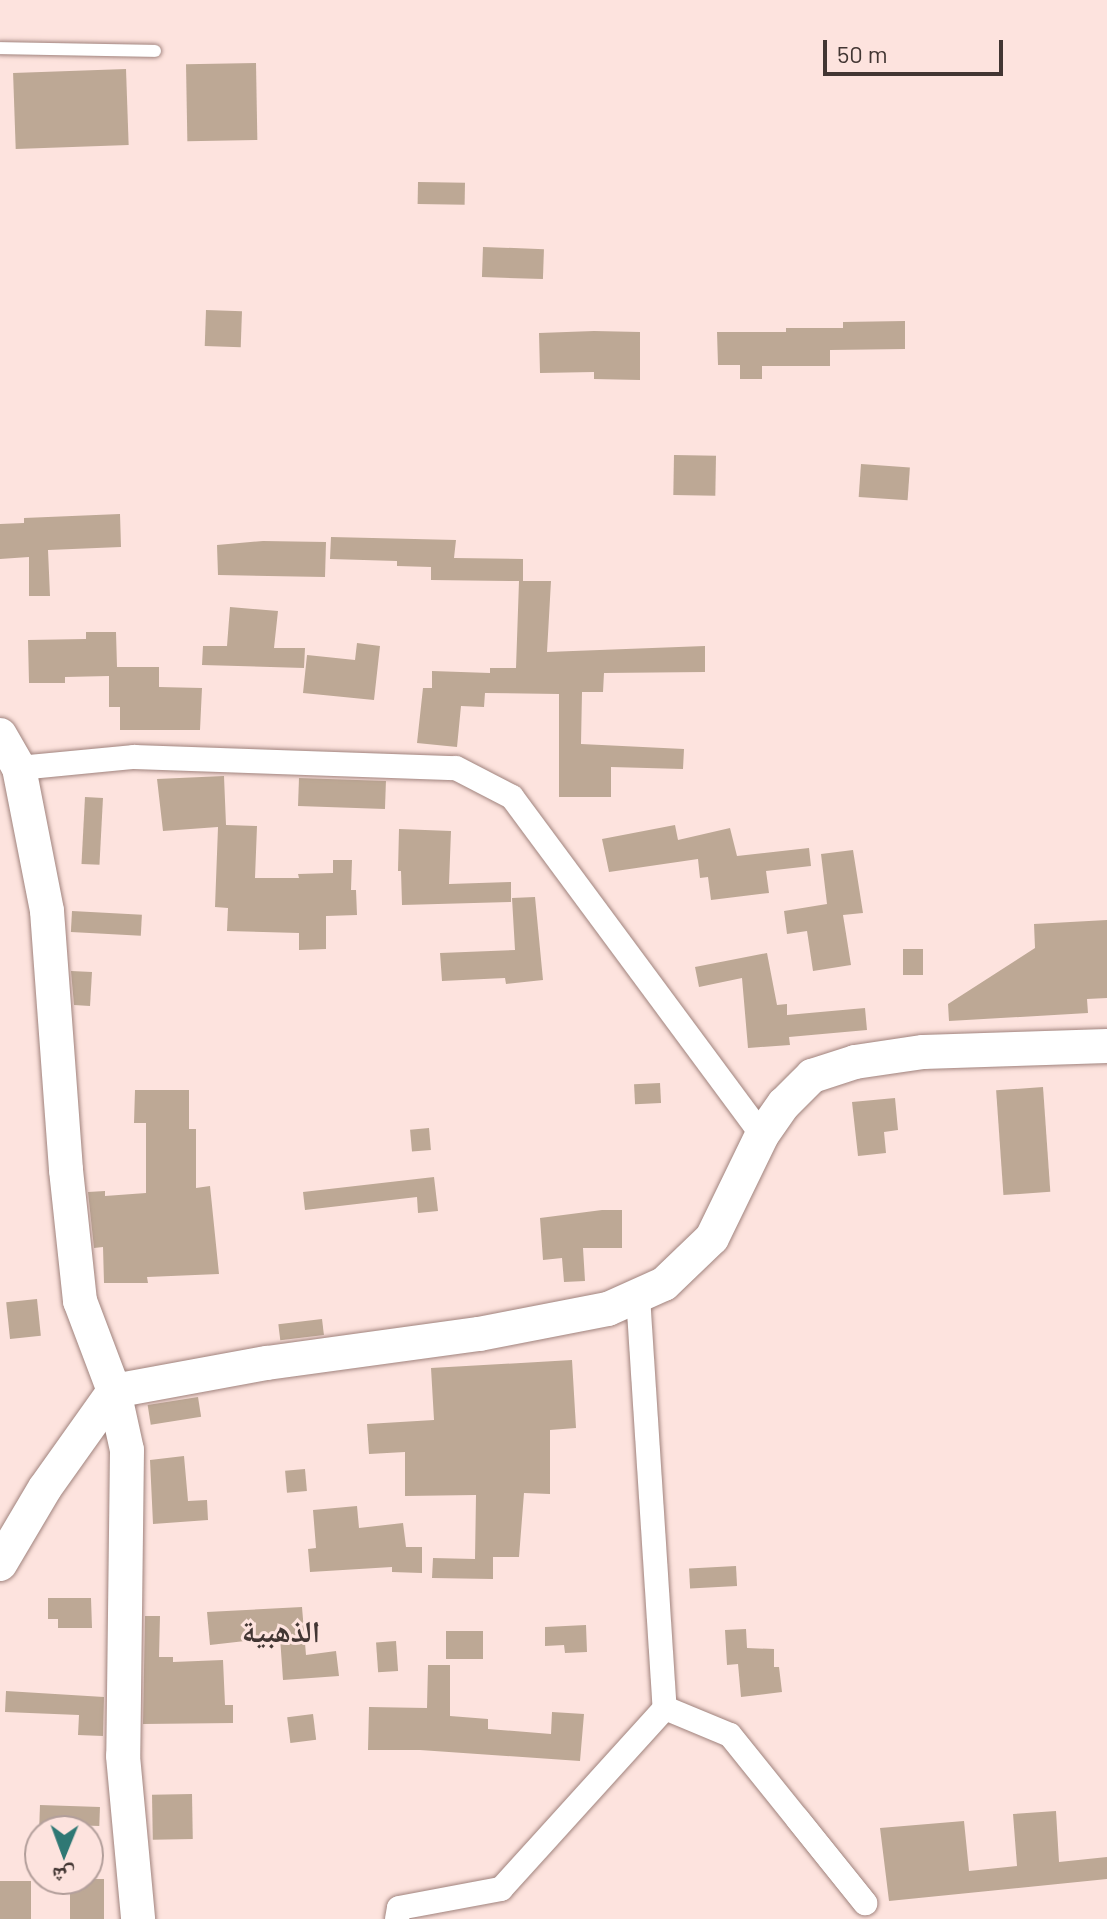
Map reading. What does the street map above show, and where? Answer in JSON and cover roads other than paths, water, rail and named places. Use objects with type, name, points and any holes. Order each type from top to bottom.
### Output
[{"type":"street","points":[[0,735],[19,768],[47,911],[66,1170],[80,1301],[114,1391],[127,1450],[123,1756],[138,1919]]},
{"type":"street","points":[[19,768],[134,757],[456,768],[512,797],[762,1135]]},
{"type":"street","points":[[0,1564],[45,1488],[114,1391],[267,1363],[479,1334],[608,1309],[664,1284],[712,1238],[762,1135],[784,1104],[812,1076],[855,1062],[934,1051],[1107,1046]]},
{"type":"street","points":[[397,1919],[399,1908],[501,1889],[665,1708],[638,1296]]},
{"type":"street","points":[[665,1708],[730,1735],[865,1903],[797,1818]]},
{"type":"lane","points":[[0,48],[155,51]]},
{"type":"district","name":"الذهبية","points":[[281,1630]]}]
